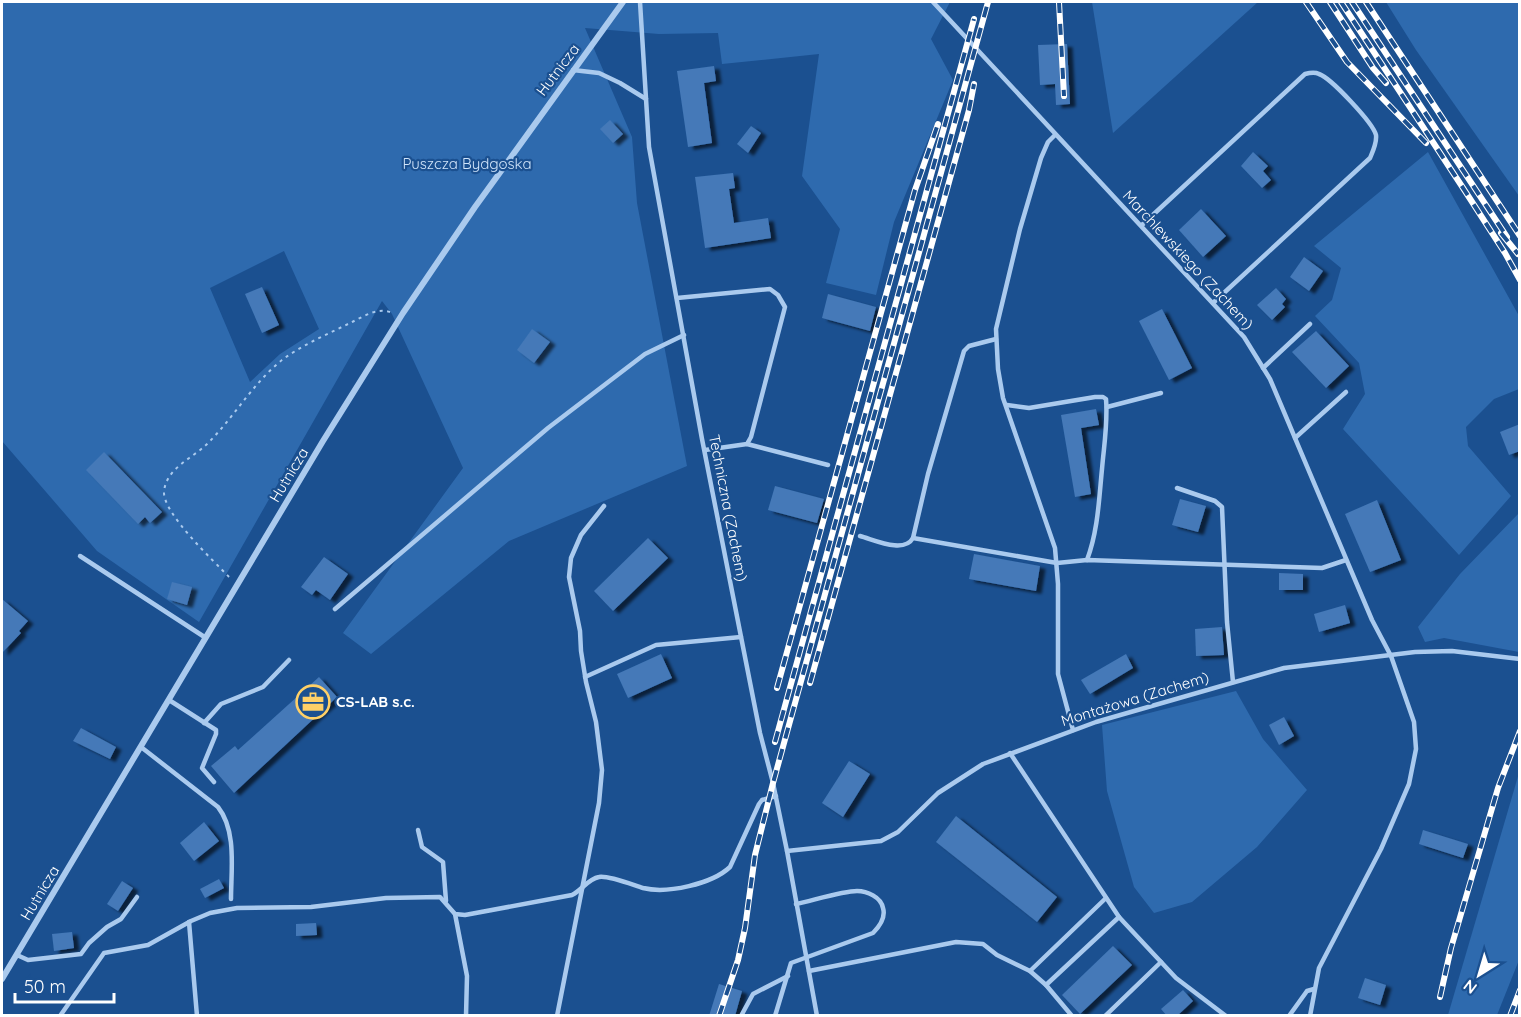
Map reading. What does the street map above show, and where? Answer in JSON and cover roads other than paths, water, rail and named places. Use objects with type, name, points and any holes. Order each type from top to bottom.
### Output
[{"type":"street","name":"Hutnicza","points":[[2,979],[323,441],[400,317],[475,207],[623,2]]},
{"type":"lane","name":"Techniczna (Zachem)","points":[[640,2],[649,147],[741,637],[760,733],[776,796],[817,1016]]},
{"type":"lane","name":"Marchlewskiego (Zachem)","points":[[933,2],[1245,337],[1270,379],[1372,620],[1391,656],[1414,722],[1416,749],[1409,784],[1381,849],[1319,968],[1310,1016]]},
{"type":"lane","points":[[573,70],[599,73],[645,99]]},
{"type":"lane","points":[[1142,225],[1305,74],[1317,73],[1329,80],[1371,125],[1376,136],[1375,148],[1370,158],[1213,303]]},
{"type":"lane","points":[[1055,135],[1048,142],[1041,158],[1023,219],[1000,310],[996,339],[1003,398],[1055,548],[1058,674],[1073,730]]},
{"type":"lane","points":[[677,298],[770,289],[778,295],[785,307],[751,437],[747,444]]},
{"type":"lane","points":[[1263,368],[1310,324]]},
{"type":"lane","points":[[335,609],[548,428],[645,354],[684,335]]},
{"type":"lane","points":[[860,536],[902,547],[910,544],[964,351],[969,346],[996,339]]},
{"type":"lane","points":[[1295,438],[1346,392]]},
{"type":"lane","points":[[1107,407],[1161,393]]},
{"type":"lane","points":[[1007,405],[1029,408],[1103,397],[1106,399],[1108,420],[1097,519],[1094,543],[1088,560]]},
{"type":"lane","points":[[705,450],[747,444],[828,465]]},
{"type":"lane","points":[[1176,488],[1215,501],[1222,507],[1227,622],[1233,682]]},
{"type":"lane","points":[[557,1016],[599,803],[602,770],[596,722],[585,676],[580,631],[568,577],[571,558],[581,535],[604,506]]},
{"type":"lane","points":[[913,538],[1057,563],[1088,560],[1322,568],[1346,560]]},
{"type":"lane","points":[[80,556],[206,638]]},
{"type":"lane","points":[[585,676],[656,645],[741,637]]},
{"type":"lane","name":"Montażowa (Zachem)","points":[[787,851],[881,841],[898,832],[938,793],[983,764],[1096,722],[1284,668],[1452,651],[1520,659]]},
{"type":"lane","points":[[204,723],[221,704],[263,687],[289,660]]},
{"type":"lane","points":[[169,700],[216,730],[202,768],[214,782]]},
{"type":"lane","points":[[141,747],[218,807],[225,815],[230,833],[231,899]]},
{"type":"lane","points":[[1010,753],[1119,916],[1176,978],[1226,1016]]},
{"type":"lane","points":[[418,830],[422,847],[443,862],[446,902],[449,909],[455,914],[465,915],[572,895],[589,881],[600,876],[659,891],[678,888],[723,874],[730,867],[759,804],[762,800],[776,796]]},
{"type":"lane","points":[[775,1016],[791,963],[873,933],[882,923],[884,908],[873,896],[856,891],[796,904]]},
{"type":"lane","points":[[17,955],[27,960],[81,954],[89,943],[107,927],[121,919],[137,897]]},
{"type":"lane","points":[[60,1016],[104,953],[148,945],[210,913],[237,908],[311,907],[397,898],[440,897],[446,902]]},
{"type":"lane","points":[[1030,971],[1106,898]]},
{"type":"lane","points":[[455,914],[467,976],[465,1016]]},
{"type":"lane","points":[[1046,985],[1119,916]]},
{"type":"lane","points":[[189,922],[198,1016]]},
{"type":"lane","points":[[808,971],[956,942],[983,944],[997,955],[1030,971],[1046,985],[1072,1016]]},
{"type":"lane","points":[[1105,1016],[1161,962]]},
{"type":"lane","points":[[741,1016],[753,994],[788,975]]},
{"type":"lane","points":[[1289,1016],[1307,991],[1314,989]]},
{"type":"railway","points":[[719,1016],[738,960],[755,855],[773,783],[988,2]]},
{"type":"railway","points":[[1059,2],[1064,96]]},
{"type":"railway","points":[[1306,2],[1347,62],[1426,143]]},
{"type":"railway","points":[[1330,2],[1373,68],[1386,83]]},
{"type":"railway","points":[[1341,2],[1505,253],[1520,280]]},
{"type":"railway","points":[[1352,2],[1507,237]]},
{"type":"railway","points":[[1366,2],[1520,236]]},
{"type":"railway","points":[[775,742],[974,19]]},
{"type":"railway","points":[[810,683],[969,110],[974,84]]},
{"type":"railway","points":[[777,688],[915,190],[938,124]]},
{"type":"railway","points":[[1501,233],[1518,254]]},
{"type":"railway","points":[[1440,997],[1451,948],[1498,788],[1520,731]]},
{"type":"railway","points":[[1510,1016],[1520,990]]},
{"type":"place","name":"CS-LAB s.c.","points":[[313,702]]},
{"type":"park label","name":"Puszcza Bydgoska","points":[[467,164]]}]
